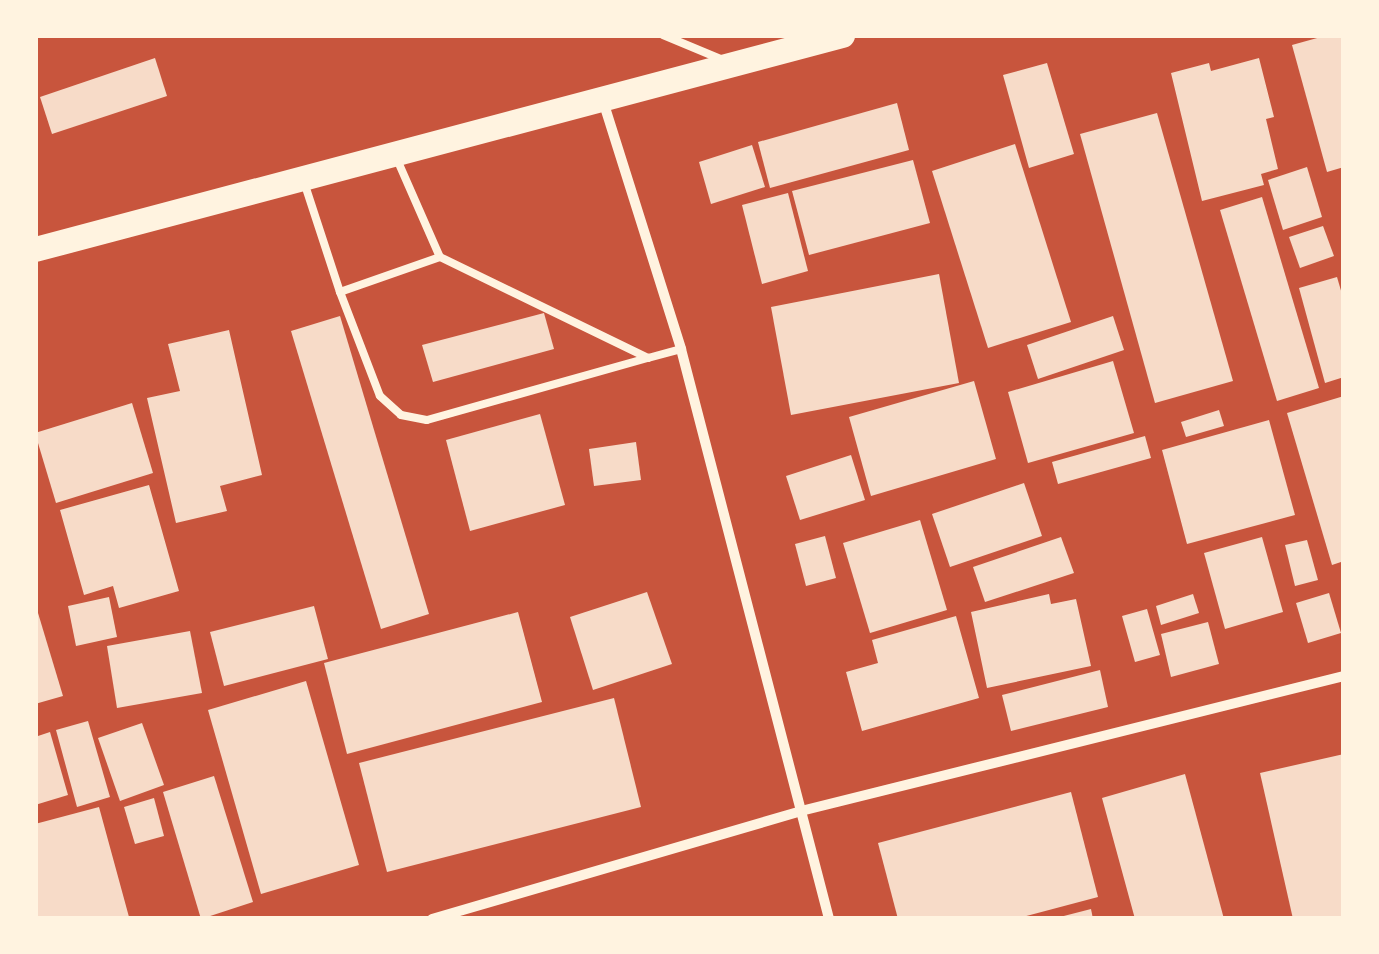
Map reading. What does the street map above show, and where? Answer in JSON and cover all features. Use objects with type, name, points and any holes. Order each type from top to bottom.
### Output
[{"type":"main road","points":[[35,250],[304,182],[394,153],[842,35]]},
{"type":"street","points":[[603,99],[681,350],[829,919]]},
{"type":"street","points":[[432,919],[801,810],[1344,676]]},
{"type":"lane","points":[[662,35],[734,64]]},
{"type":"lane","points":[[394,153],[440,257],[648,358]]},
{"type":"lane","points":[[304,182],[380,396],[401,415],[427,420],[681,350]]},
{"type":"lane","points":[[340,292],[440,257]]},
{"type":"building","points":[[1328,35],[1344,35],[1344,167],[1327,172],[1292,45]]},
{"type":"building","points":[[155,58],[167,96],[52,134],[40,97]]},
{"type":"building","points":[[1259,58],[1274,117],[1266,119],[1278,169],[1261,174],[1264,185],[1202,201],[1171,73],[1209,63],[1211,71]]},
{"type":"building","points":[[1047,63],[1074,154],[1029,168],[1003,75]]},
{"type":"building","points":[[897,103],[909,150],[770,188],[758,142]]},
{"type":"building","points":[[1157,113],[1233,381],[1155,403],[1080,134]]},
{"type":"building","points":[[1015,144],[1071,322],[988,348],[932,171]]},
{"type":"building","points":[[752,145],[765,187],[711,204],[699,162]]},
{"type":"building","points":[[913,160],[930,223],[809,255],[792,191]]},
{"type":"building","points":[[1307,167],[1322,217],[1283,230],[1268,180]]},
{"type":"building","points":[[788,193],[808,271],[762,284],[742,205]]},
{"type":"building","points":[[1262,197],[1319,388],[1277,401],[1220,210]]},
{"type":"building","points":[[1323,226],[1334,256],[1300,268],[1289,237]]},
{"type":"building","points":[[939,274],[959,383],[791,415],[771,307]]},
{"type":"building","points":[[1337,277],[1344,301],[1344,377],[1325,383],[1299,288]]},
{"type":"building","points":[[544,313],[554,349],[433,382],[422,345]]},
{"type":"building","points":[[340,316],[429,614],[381,629],[291,331]]},
{"type":"building","points":[[1113,316],[1124,350],[1038,379],[1027,345]]},
{"type":"building","points":[[229,330],[262,475],[220,486],[227,511],[176,523],[147,398],[180,391],[168,344]]},
{"type":"building","points":[[1113,361],[1134,433],[1028,463],[1008,392]]},
{"type":"building","points":[[974,381],[996,459],[871,496],[849,417]]},
{"type":"building","points":[[1344,396],[1344,561],[1332,565],[1287,413]]},
{"type":"building","points":[[132,403],[153,473],[56,503],[35,433]]},
{"type":"building","points":[[1219,410],[1224,426],[1186,437],[1181,422]]},
{"type":"building","points":[[540,414],[565,505],[470,531],[446,440]]},
{"type":"building","points":[[1269,420],[1295,515],[1187,544],[1162,450]]},
{"type":"building","points":[[1145,436],[1151,458],[1058,484],[1052,462]]},
{"type":"building","points":[[636,442],[641,480],[594,486],[589,449]]},
{"type":"building","points":[[851,455],[865,500],[800,520],[786,476]]},
{"type":"building","points":[[1024,483],[1042,536],[950,567],[932,514]]},
{"type":"building","points":[[149,485],[179,591],[119,608],[113,586],[84,595],[60,510]]},
{"type":"building","points":[[920,520],[947,610],[870,633],[843,543]]},
{"type":"building","points":[[825,536],[836,578],[806,586],[795,544]]},
{"type":"building","points":[[1061,537],[1074,573],[985,602],[973,567]]},
{"type":"building","points":[[1262,537],[1283,612],[1225,629],[1204,553]]},
{"type":"building","points":[[1307,540],[1318,580],[1295,586],[1285,545]]},
{"type":"building","points":[[647,592],[672,664],[593,690],[570,617]]},
{"type":"building","points":[[1329,593],[1341,633],[1308,643],[1296,603]]},
{"type":"building","points":[[1049,594],[1051,604],[1076,599],[1091,666],[987,688],[971,612]]},
{"type":"building","points":[[1193,594],[1199,613],[1161,625],[1156,606]]},
{"type":"building","points":[[109,597],[117,637],[76,646],[68,606]]},
{"type":"building","points":[[35,603],[63,696],[35,704]]},
{"type":"building","points":[[314,606],[328,659],[224,686],[210,632]]},
{"type":"building","points":[[1147,609],[1160,655],[1135,662],[1122,616]]},
{"type":"building","points":[[518,612],[542,702],[347,754],[324,663]]},
{"type":"building","points":[[956,616],[979,698],[862,731],[846,672],[878,663],[872,640]]},
{"type":"building","points":[[1208,622],[1219,664],[1171,677],[1161,634]]},
{"type":"building","points":[[190,631],[202,693],[117,708],[107,646]]},
{"type":"building","points":[[1100,670],[1108,707],[1011,731],[1002,695]]},
{"type":"building","points":[[306,681],[359,865],[261,894],[208,710]]},
{"type":"building","points":[[614,698],[641,807],[387,872],[359,763]]},
{"type":"building","points":[[88,721],[110,797],[77,807],[56,730]]},
{"type":"building","points":[[142,723],[164,785],[120,801],[98,738]]},
{"type":"building","points":[[50,732],[68,795],[35,805],[35,737]]},
{"type":"building","points":[[1344,754],[1344,919],[1293,919],[1260,773]]},
{"type":"building","points":[[1185,774],[1224,919],[1135,919],[1102,798]]},
{"type":"building","points":[[214,776],[253,902],[201,919],[163,792]]},
{"type":"building","points":[[1071,792],[1098,897],[1015,919],[898,919],[878,843]]},
{"type":"building","points":[[154,798],[164,836],[135,844],[124,807]]},
{"type":"building","points":[[99,807],[129,917],[35,919],[35,824]]},
{"type":"building","points":[[1091,909],[1093,919],[1056,919],[1056,918]]}]
